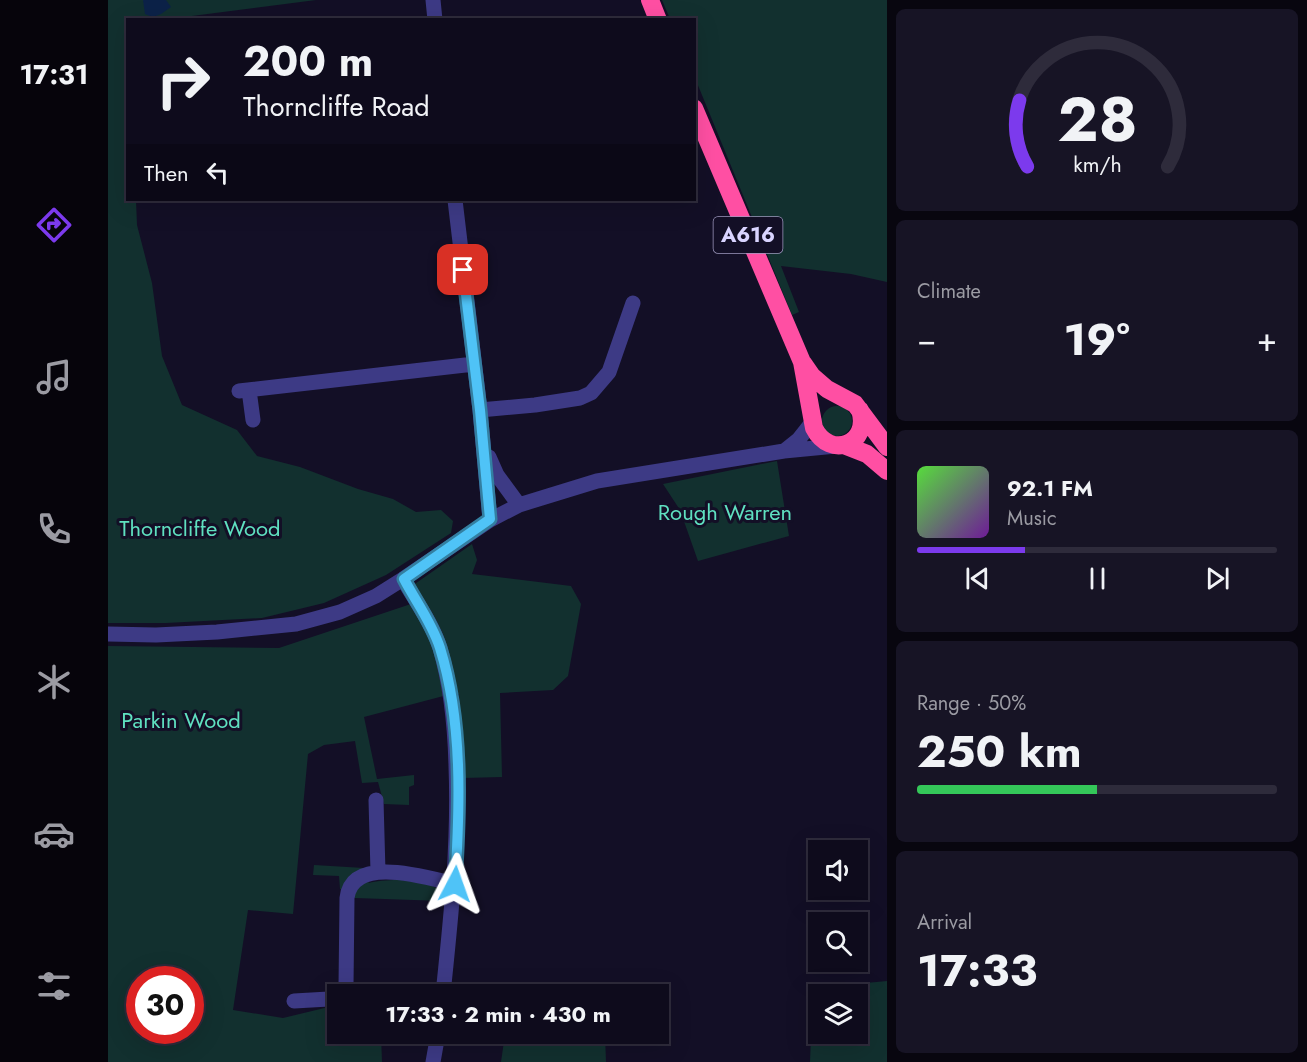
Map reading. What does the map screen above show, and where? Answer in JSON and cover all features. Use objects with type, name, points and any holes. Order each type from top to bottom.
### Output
[{"type":"highway","points":[[650,0],[657,18]]},
{"type":"highway","name":"A616","points":[[696,113],[802,362],[818,435],[826,442],[840,445]]},
{"type":"highway","name":"A616","points":[[802,362],[819,383],[839,396],[849,399],[860,410]]},
{"type":"highway","points":[[814,419],[822,402],[839,396]]},
{"type":"highway","points":[[840,445],[852,441],[861,429],[860,410]]},
{"type":"highway","points":[[860,410],[887,447]]},
{"type":"highway","points":[[840,445],[867,454],[887,471]]},
{"type":"street","points":[[433,0],[435,18]]},
{"type":"street","points":[[455,201],[484,446],[490,519]]},
{"type":"street","points":[[480,410],[535,405],[580,398],[591,393],[602,383],[609,372],[633,303]]},
{"type":"street","points":[[253,420],[244,391],[474,364]]},
{"type":"street","points":[[784,451],[799,439],[814,419]]},
{"type":"street","points":[[108,634],[156,635],[296,624],[340,612],[376,596],[490,519],[519,505],[597,481],[784,451],[840,445]]},
{"type":"street","points":[[484,446],[497,475],[519,505]]},
{"type":"street","points":[[404,579],[440,646],[451,694],[456,766],[456,859],[444,984]]},
{"type":"street","points":[[376,800],[378,872]]},
{"type":"street","points":[[346,984],[348,890],[360,877],[378,872],[414,874],[455,884]]},
{"type":"street","points":[[294,1001],[327,999]]},
{"type":"street","points":[[433,1062],[436,1044]]},
{"type":"green space","name":"Thorncliffe Wood","points":[[108,0],[316,0],[184,18],[126,18],[126,201],[136,201],[137,225],[152,283],[162,356],[182,405],[237,430],[257,456],[300,467],[358,489],[393,499],[416,512],[441,510],[453,521],[451,533],[386,575],[324,603],[262,618],[166,623],[108,623]]},
{"type":"green space","points":[[662,0],[887,0],[887,282],[851,274],[781,266],[799,312],[792,315],[696,80],[696,18],[670,18]]},
{"type":"green space","points":[[837,406],[843,407],[851,415],[851,427],[843,435],[837,436],[831,435],[823,427],[822,421],[823,415],[831,407]]},
{"type":"green space","name":"Rough Warren","points":[[777,461],[789,536],[698,561],[680,510],[663,484]]},
{"type":"green space","name":"Parkin Wood","points":[[472,544],[477,560],[472,574],[571,586],[581,604],[568,676],[553,690],[500,693],[502,777],[463,778],[459,694],[451,694],[364,717],[377,779],[414,775],[414,785],[409,787],[409,805],[384,804],[378,782],[362,783],[355,741],[324,745],[308,754],[293,914],[248,910],[233,1010],[283,1018],[327,1007],[327,1044],[381,1044],[382,1062],[108,1062],[108,646],[279,648],[417,602],[409,588]]},
{"type":"green space","points":[[314,865],[364,868],[369,883],[407,880],[427,884],[440,892],[443,901],[355,898],[340,889],[339,876],[313,875]]},
{"type":"green space","points":[[887,981],[887,1062],[810,1062],[811,1044],[868,1044],[868,984],[855,984]]},
{"type":"green space","points":[[504,1044],[605,1044],[606,1062],[501,1062]]},
{"type":"water","points":[[143,0],[166,0],[171,7],[153,17],[145,14]]},
{"type":"route","points":[[455,884],[457,776],[451,694],[440,646],[404,579],[490,519],[480,410],[463,270]]}]
